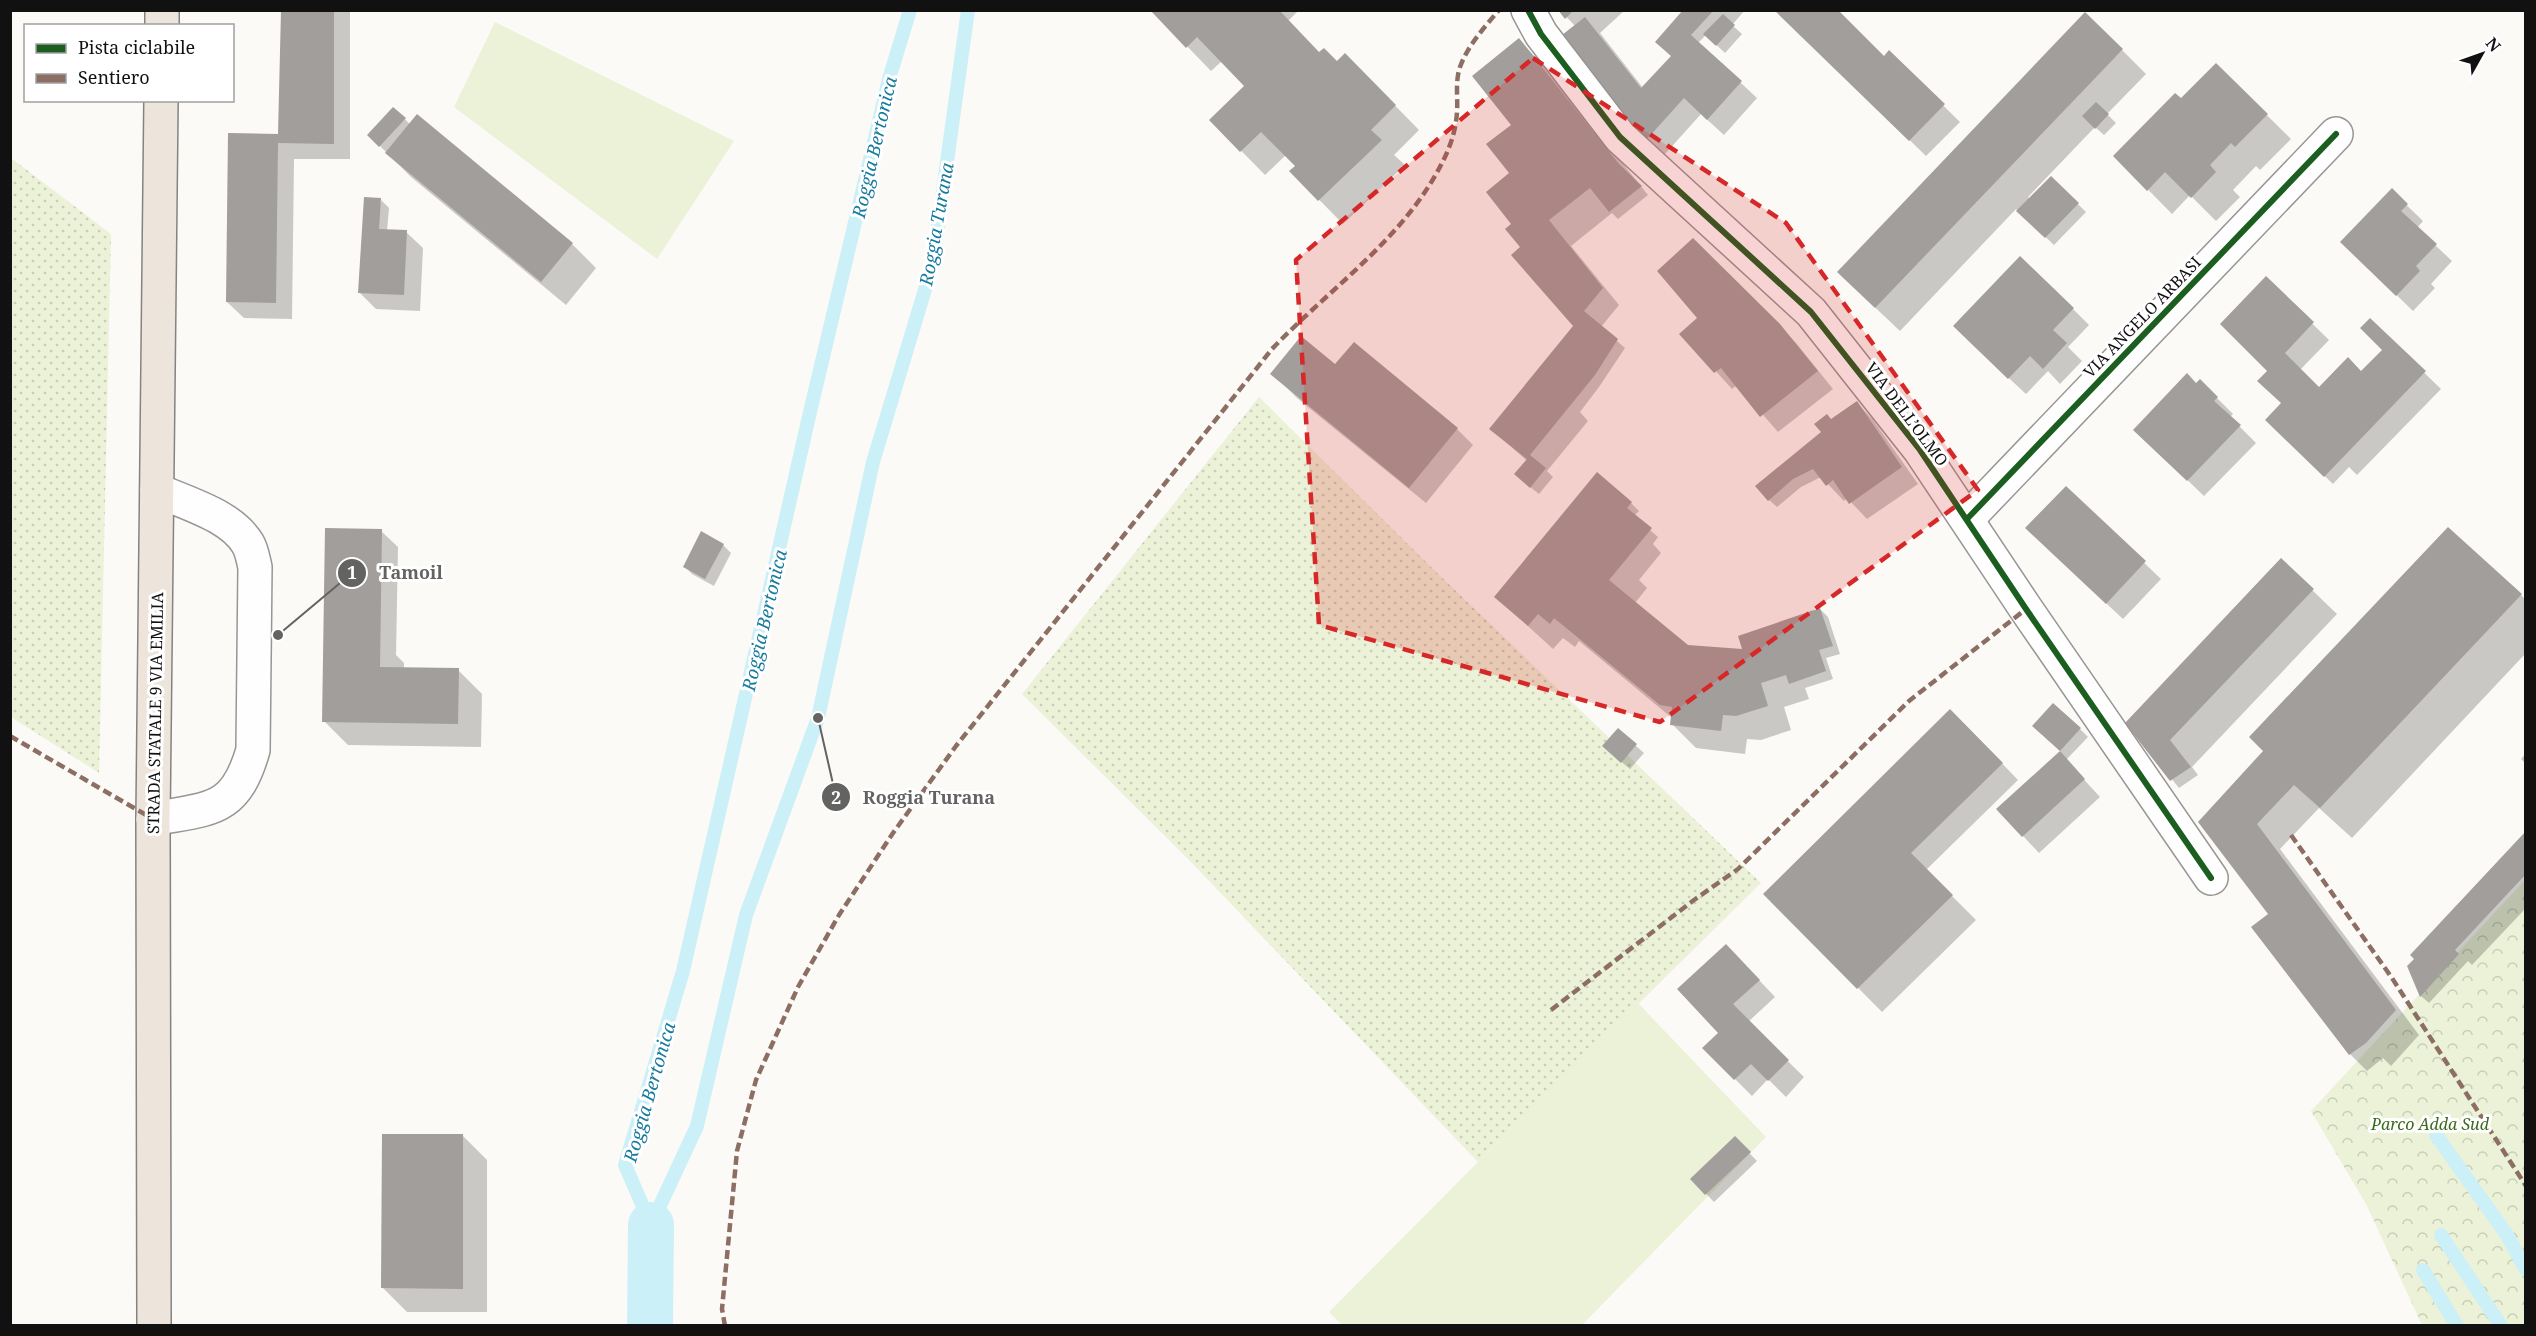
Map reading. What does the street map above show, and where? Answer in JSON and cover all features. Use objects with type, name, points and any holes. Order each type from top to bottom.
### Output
[{"type":"main road","name":"STRADA STATALE 9 VIA EMILIA","points":[[154,1326],[153,819],[161,102]]},
{"type":"street","name":"VIA DELL’OLMO","points":[[1528,10],[1541,34],[1620,137],[1810,312],[1920,450],[2211,878]]},
{"type":"street","name":"VIA ANGELO ARBASI","points":[[1967,519],[2336,134]]},
{"type":"street","points":[[153,819],[211,808],[229,798],[246,776],[253,750],[255,567],[250,546],[238,530],[222,519],[157,490]]},
{"type":"highlighted area","points":[[1533,58],[1786,223],[1978,490],[1660,722],[1319,625],[1296,260]]},
{"type":"green space","points":[[495,22],[734,141],[657,259],[454,107]]},
{"type":"green space","points":[[11,158],[111,234],[99,773],[11,717]]},
{"type":"green space","points":[[1259,397],[1436,572],[1761,883],[1478,1162],[1191,862],[1022,694]]},
{"type":"green space","name":"Parco Adda Sud","points":[[2525,880],[2525,1325],[2422,1325],[2366,1204],[2311,1111]]},
{"type":"green space","points":[[1637,1002],[1766,1137],[1582,1325],[1342,1325],[1329,1312]]},
{"type":"building","points":[[281,10],[334,10],[334,144],[278,143],[276,303],[226,302],[228,133],[278,134]]},
{"type":"building","points":[[1150,10],[1279,10],[1319,52],[1324,48],[1337,61],[1345,53],[1396,105],[1371,130],[1382,140],[1318,201],[1289,171],[1295,166],[1261,132],[1240,152],[1209,120],[1244,86],[1197,37],[1186,48]]},
{"type":"building","points":[[1558,10],[1574,10],[1565,19]]},
{"type":"building","points":[[1683,10],[1714,10],[1691,35],[1742,81],[1707,120],[1684,98],[1647,139],[1616,111],[1619,108],[1562,35],[1585,17],[1641,88],[1671,56],[1655,42]]},
{"type":"building","points":[[1774,10],[1838,10],[1884,56],[1889,50],[1945,104],[1909,141]]},
{"type":"building","points":[[2085,12],[2123,49],[1875,308],[1837,272]]},
{"type":"building","points":[[1723,14],[1735,25],[1716,46],[1703,34]]},
{"type":"building","points":[[1519,38],[1619,164],[1642,186],[1609,212],[1590,188],[1549,220],[1603,288],[1584,311],[1618,339],[1595,375],[1530,455],[1546,468],[1530,488],[1514,474],[1527,459],[1489,429],[1573,326],[1511,255],[1520,247],[1505,229],[1511,224],[1486,192],[1509,173],[1486,144],[1511,125],[1472,76]]},
{"type":"building","points":[[2216,63],[2268,114],[2235,147],[2231,143],[2210,165],[2216,172],[2191,198],[2165,172],[2147,191],[2113,156],[2175,93],[2181,98]]},
{"type":"building","points":[[2096,102],[2109,114],[2095,129],[2082,116]]},
{"type":"building","points":[[393,107],[406,118],[379,147],[367,135]]},
{"type":"building","points":[[417,114],[573,243],[541,282],[385,153]]},
{"type":"building","points":[[2051,176],[2079,203],[2045,238],[2016,211]]},
{"type":"building","points":[[2392,188],[2408,204],[2401,211],[2437,244],[2416,266],[2420,271],[2396,296],[2340,242]]},
{"type":"building","points":[[364,197],[381,198],[379,229],[407,230],[404,295],[358,293]]},
{"type":"building","points":[[1693,238],[1780,324],[1818,371],[1760,417],[1721,368],[1714,373],[1679,334],[1697,318],[1657,271]]},
{"type":"building","points":[[2020,256],[2074,308],[2053,330],[2067,343],[2043,369],[2030,356],[2008,379],[1953,326]]},
{"type":"building","points":[[2266,276],[2314,322],[2285,353],[2319,387],[2348,357],[2361,371],[2382,350],[2360,328],[2370,318],[2426,371],[2324,477],[2265,420],[2281,403],[2257,381],[2267,371],[2220,324]]},
{"type":"building","points":[[1301,336],[1335,364],[1354,342],[1458,428],[1409,488],[1270,374]]},
{"type":"building","points":[[2187,373],[2196,383],[2200,379],[2218,397],[2214,401],[2241,425],[2187,481],[2133,430]]},
{"type":"building","points":[[1857,401],[1902,467],[1849,504],[1833,480],[1826,486],[1813,469],[1793,479],[1768,501],[1755,486],[1821,432],[1814,424],[1827,414],[1831,419]]},
{"type":"building","points":[[1597,472],[1632,502],[1627,508],[1652,528],[1609,580],[1688,645],[1742,649],[1738,636],[1820,608],[1833,646],[1819,650],[1826,671],[1789,684],[1786,675],[1761,683],[1768,706],[1736,716],[1723,715],[1721,731],[1670,725],[1672,707],[1660,705],[1554,618],[1550,624],[1538,614],[1528,626],[1494,597]]},
{"type":"building","points":[[2066,486],[2146,561],[2106,604],[2025,528]]},
{"type":"building","points":[[2448,527],[2522,594],[2320,808],[2294,785],[2257,824],[2396,1010],[2366,1043],[2349,1055],[2251,927],[2268,914],[2198,822],[2263,751],[2249,737]]},
{"type":"building","points":[[325,528],[382,529],[380,667],[459,668],[458,724],[322,722]]},
{"type":"building","points":[[701,531],[724,544],[705,579],[683,567]]},
{"type":"building","points":[[2281,558],[2314,589],[2170,740],[2191,767],[2170,781],[2125,723]]},
{"type":"building","points":[[2053,703],[2081,728],[2060,751],[2032,726]]},
{"type":"building","points":[[1950,709],[2003,763],[1911,853],[1953,895],[1857,989],[1763,894]]},
{"type":"building","points":[[1618,728],[1637,744],[1621,763],[1602,746]]},
{"type":"building","points":[[2060,751],[2085,779],[2022,837],[1996,809]]},
{"type":"building","points":[[2526,831],[2526,874],[2455,950],[2459,954],[2420,997],[2407,966],[2414,959],[2410,955]]},
{"type":"building","points":[[1726,944],[1760,980],[1733,1004],[1789,1060],[1768,1081],[1751,1064],[1734,1080],[1702,1048],[1718,1033],[1677,989]]},
{"type":"building","points":[[382,1134],[463,1134],[463,1289],[381,1288]]},
{"type":"building","points":[[1735,1136],[1751,1152],[1705,1195],[1690,1179]]},
{"type":"waterway","name":"Roggia Bertonica","points":[[651,1225],[625,1165],[683,971],[810,412],[889,79],[910,10]]},
{"type":"waterway","name":"Roggia Turana","points":[[651,1225],[697,1126],[746,915],[818,718],[873,462],[933,263],[968,10]]},
{"type":"waterway","points":[[2436,1135],[2507,1235],[2526,1270]]},
{"type":"waterway","points":[[650,1326],[651,1225]]},
{"type":"waterway","points":[[2441,1235],[2501,1326]]},
{"type":"waterway","points":[[2423,1270],[2457,1326]]},
{"type":"marked path","points":[[725,1326],[722,1309],[737,1151],[756,1080],[798,987],[839,915],[893,833],[956,746],[1272,349],[1365,261],[1408,214],[1427,189],[1453,137],[1458,73],[1463,59],[1482,30],[1499,10]]},
{"type":"marked path","points":[[1551,1010],[1738,869],[1909,701],[2026,609]]},
{"type":"marked path","points":[[10,736],[153,819]]},
{"type":"marked path","points":[[2291,835],[2392,978],[2526,1186]]},
{"type":"cycle path","points":[[1528,10],[1541,34],[1620,137],[1811,312],[1920,450],[2211,878]]},
{"type":"cycle path","points":[[1967,519],[2336,134]]},
{"type":"place","name":"Tamoil","points":[[278,635]]},
{"type":"place","name":"Roggia Turana","points":[[818,718]]}]
